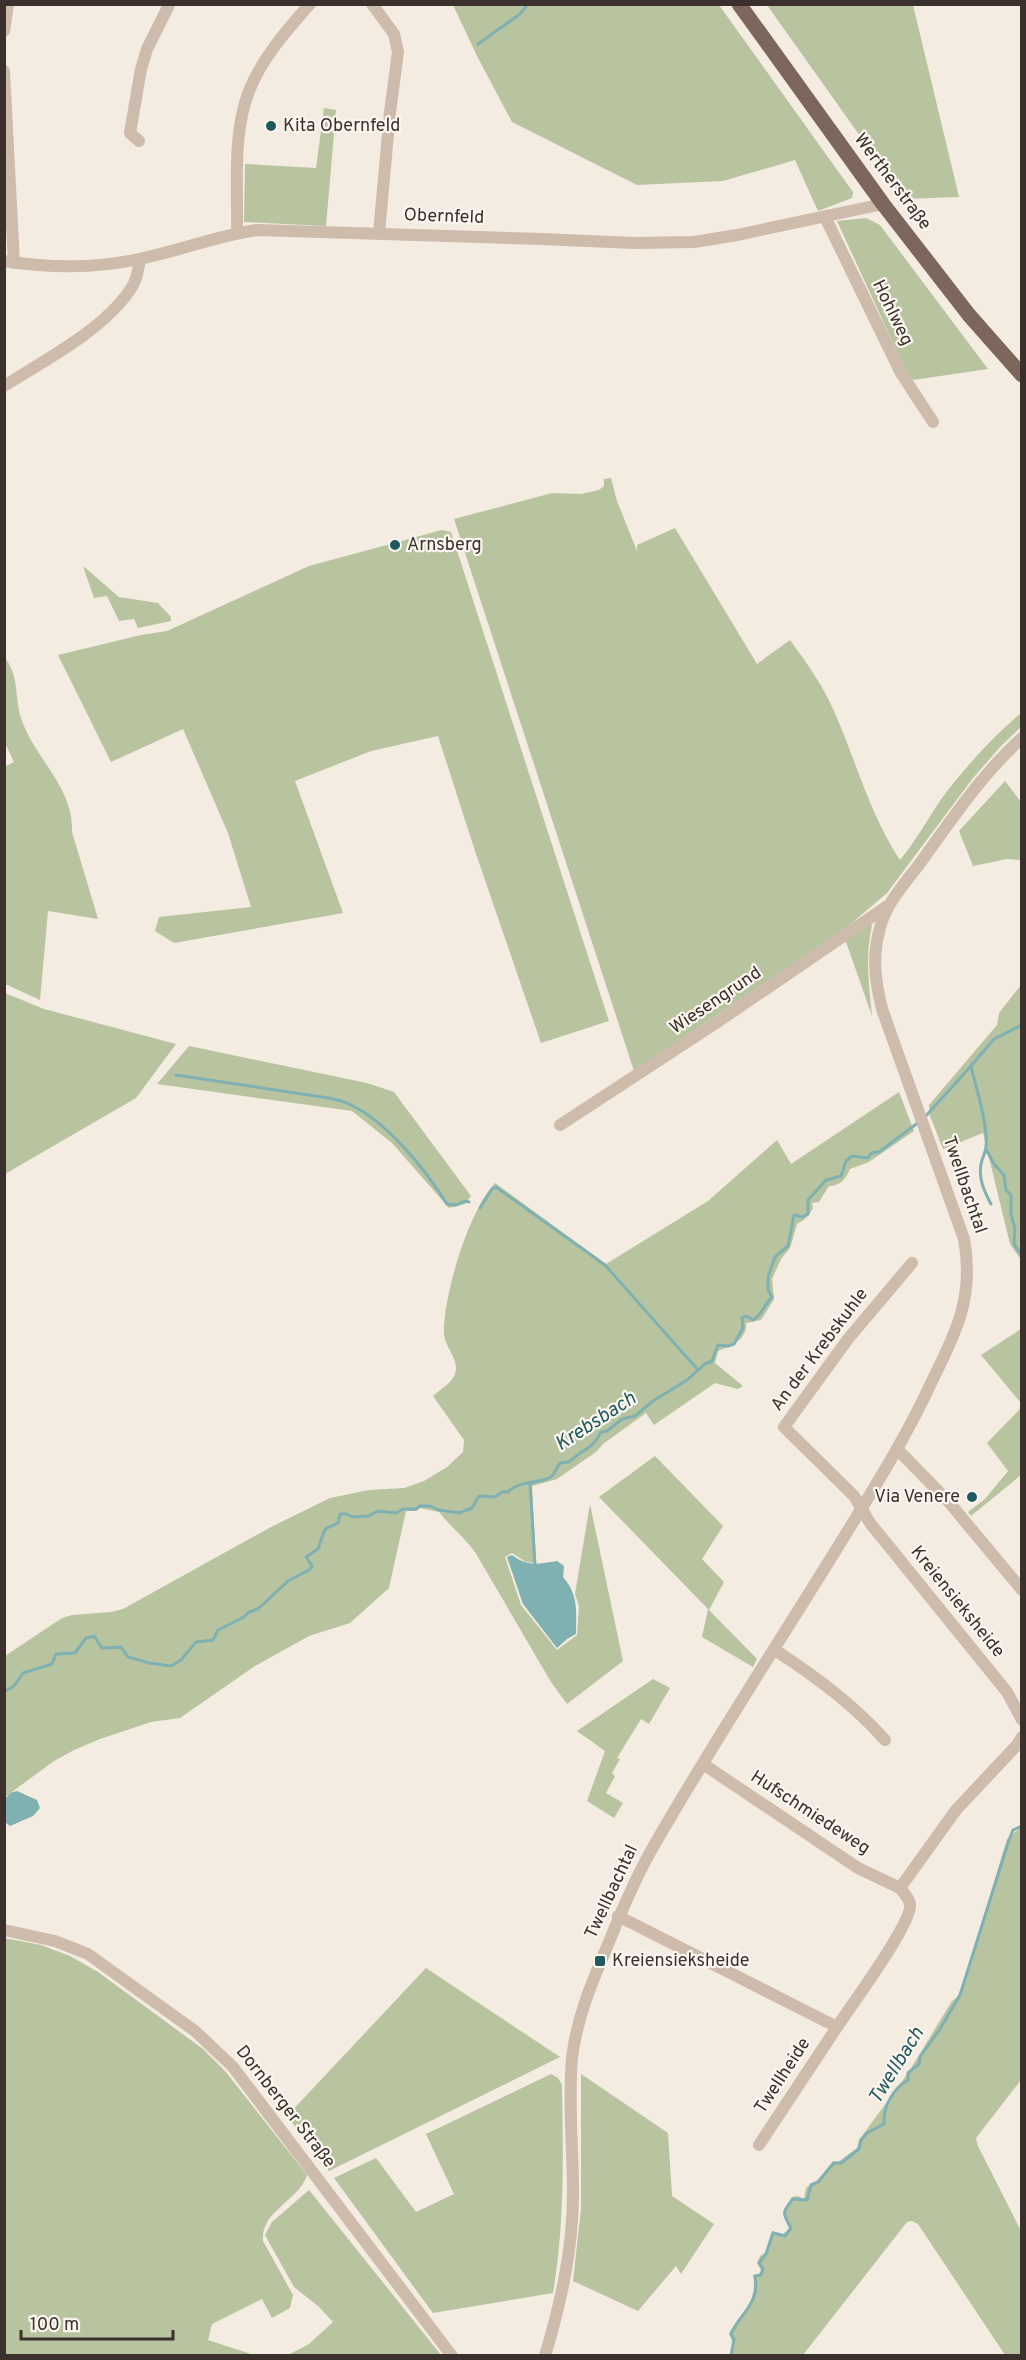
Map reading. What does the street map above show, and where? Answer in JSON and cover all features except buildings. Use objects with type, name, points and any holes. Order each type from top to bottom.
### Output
[{"type":"main road","name":"Wertherstraße","points":[[740,4],[883,204],[969,315],[1022,375]]},
{"type":"street","points":[[4,30],[8,4]]},
{"type":"street","points":[[372,4],[394,34],[398,52],[379,233]]},
{"type":"street","points":[[139,141],[130,133],[141,69],[147,49],[169,5]]},
{"type":"street","points":[[237,233],[240,128],[250,90],[277,44],[309,5]]},
{"type":"street","points":[[4,71],[9,262]]},
{"type":"street","name":"Obernfeld","points":[[9,262],[72,267],[106,265],[140,259],[237,233],[256,231],[379,233],[634,243],[694,242],[883,204]]},
{"type":"street","name":"Hohlweg","points":[[825,217],[902,373],[933,422]]},
{"type":"street","points":[[4,386],[81,336],[110,314],[130,290],[137,277],[140,259]]},
{"type":"street","name":"Twellbachtal","points":[[545,2355],[563,2289],[572,2218],[574,2048],[585,1999],[618,1916],[644,1863],[703,1764],[898,1450],[952,1340],[967,1287],[968,1262],[964,1239],[876,986],[876,945],[880,925],[890,904],[964,802],[1022,738]]},
{"type":"street","name":"Wiesengrund","points":[[560,1125],[716,1023],[890,904]]},
{"type":"street","name":"An der Krebskuhle","points":[[862,1509],[854,1496],[784,1427],[848,1339],[912,1263]]},
{"type":"street","points":[[898,1450],[948,1501],[1022,1590]]},
{"type":"street","name":"Kreiensieksheide","points":[[862,1509],[870,1523],[1007,1692],[1022,1720]]},
{"type":"street","points":[[775,1650],[840,1696],[885,1740]]},
{"type":"street","points":[[618,1916],[837,2026],[885,1957],[909,1915],[911,1906],[909,1900],[900,1888],[956,1810],[1022,1737]]},
{"type":"street","name":"Hufschmiedeweg","points":[[703,1764],[858,1868],[900,1888]]},
{"type":"street","name":"Dornberger Straße","points":[[4,1930],[55,1941],[82,1952],[111,1970],[212,2045],[254,2094],[452,2355]]},
{"type":"street","name":"Twellheide","points":[[759,2145],[837,2026]]},
{"type":"green space","points":[[453,5],[719,5],[853,192],[852,198],[818,211],[795,160],[723,181],[637,185],[512,122]]},
{"type":"green space","points":[[767,5],[913,5],[959,197],[902,199]]},
{"type":"green space","points":[[324,108],[336,110],[326,226],[244,222],[245,164],[316,168]]},
{"type":"green space","points":[[866,218],[880,225],[988,369],[913,380],[906,371],[837,221]]},
{"type":"green space","points":[[611,478],[617,501],[637,551],[637,545],[675,528],[757,664],[790,640],[830,702],[880,825],[900,860],[960,775],[1021,713],[1021,727],[973,778],[887,893],[846,928],[634,1071],[454,519],[552,493],[581,494],[599,490],[604,486],[604,479]]},
{"type":"green space","points":[[442,530],[451,532],[609,1021],[541,1043],[438,736],[371,751],[295,781],[343,913],[174,943],[155,931],[159,917],[251,907],[228,833],[183,729],[111,762],[58,655],[167,631],[309,566]]},
{"type":"green space","points":[[83,566],[119,597],[158,603],[171,617],[171,621],[138,628],[134,619],[119,621],[107,596],[94,598]]},
{"type":"green space","points":[[4,656],[12,672],[21,718],[27,733],[67,801],[72,832],[98,919],[48,911],[40,1000],[5,984],[4,767],[14,762],[5,743]]},
{"type":"green space","points":[[1005,781],[1021,802],[1021,860],[1007,859],[973,866],[959,831]]},
{"type":"green space","points":[[868,923],[872,925],[868,959],[872,1016],[845,939]]},
{"type":"green space","points":[[1021,985],[1021,1260],[1010,1244],[983,1133],[943,1149],[930,1116],[929,1105],[997,1025],[999,1013]]},
{"type":"green space","points":[[5,993],[44,1009],[176,1044],[136,1098],[5,1174]]},
{"type":"green space","points":[[189,1046],[367,1083],[394,1092],[471,1196],[465,1204],[449,1208],[392,1143],[352,1111],[157,1084]]},
{"type":"green space","points":[[899,1092],[914,1131],[869,1162],[850,1169],[842,1181],[829,1186],[819,1202],[812,1203],[813,1208],[810,1213],[797,1224],[790,1248],[781,1259],[772,1279],[774,1299],[761,1320],[746,1323],[746,1329],[741,1338],[718,1351],[715,1363],[743,1386],[738,1389],[715,1383],[654,1425],[646,1413],[557,1479],[532,1486],[536,1563],[526,1562],[512,1553],[505,1557],[521,1605],[557,1650],[577,1635],[579,1606],[575,1594],[590,1504],[623,1661],[567,1704],[551,1682],[471,1547],[439,1512],[420,1508],[416,1511],[406,1511],[389,1588],[350,1623],[309,1636],[255,1666],[180,1718],[151,1722],[74,1750],[54,1761],[5,1797],[5,1656],[62,1618],[123,1609],[271,1527],[330,1498],[369,1490],[404,1488],[424,1481],[447,1467],[463,1452],[464,1440],[433,1396],[454,1377],[456,1368],[454,1359],[444,1333],[448,1298],[467,1233],[485,1196],[495,1183],[606,1264],[708,1201],[777,1140],[791,1164]]},
{"type":"green space","points":[[1021,1329],[1021,1403],[981,1355]]},
{"type":"green space","points":[[1021,1408],[1021,1475],[971,1516],[968,1512],[985,1499],[1008,1471],[987,1443]]},
{"type":"green space","points":[[655,1456],[723,1526],[702,1559],[724,1582],[709,1610],[757,1659],[753,1667],[702,1637],[708,1609],[599,1497]]},
{"type":"green space","points":[[653,1679],[670,1688],[649,1724],[641,1719],[617,1758],[620,1759],[612,1773],[615,1776],[606,1793],[623,1803],[614,1818],[587,1801],[605,1751],[577,1731]]},
{"type":"green space","points":[[1021,1827],[1021,2080],[976,2138],[1021,2231],[1021,2355],[1005,2355],[918,2224],[912,2221],[907,2222],[803,2355],[729,2355],[734,2344],[729,2334],[751,2300],[753,2275],[759,2274],[761,2270],[757,2263],[760,2256],[765,2253],[772,2231],[783,2234],[789,2229],[784,2213],[788,2203],[792,2197],[798,2196],[804,2199],[806,2188],[818,2180],[833,2161],[838,2162],[857,2148],[859,2140],[908,2073],[952,2001],[960,1995],[1007,1839]]},
{"type":"green space","points":[[4,1938],[41,1945],[70,1956],[98,1972],[203,2049],[225,2071],[307,2175],[303,2184],[273,2214],[264,2231],[263,2241],[293,2295],[290,2308],[272,2318],[262,2299],[212,2324],[208,2340],[254,2355],[5,2355]]},
{"type":"green space","points":[[426,1968],[560,2057],[329,2171],[287,2116]]},
{"type":"green space","points":[[551,2074],[558,2078],[562,2085],[563,2138],[560,2240],[553,2293],[433,2313],[334,2178],[376,2158],[416,2212],[454,2194],[426,2134]]},
{"type":"green space","points":[[581,2074],[668,2133],[672,2196],[714,2224],[681,2274],[676,2266],[638,2311],[573,2281],[581,2209]]},
{"type":"green space","points":[[309,2190],[441,2355],[288,2355],[309,2344],[333,2322],[318,2306],[294,2287],[265,2235],[272,2222]]},
{"type":"water","points":[[512,1555],[528,1563],[557,1561],[564,1566],[563,1577],[572,1590],[576,1604],[576,1634],[557,1648],[523,1604],[507,1557]]},
{"type":"water","points":[[17,1791],[37,1800],[40,1808],[33,1816],[10,1826],[5,1822],[5,1799],[10,1793]]},
{"type":"waterway","points":[[478,44],[520,14],[528,4]]},
{"type":"waterway","points":[[991,1204],[981,1178],[986,1134],[971,1066],[994,1039],[1022,1025]]},
{"type":"waterway","points":[[924,1118],[971,1066]]},
{"type":"waterway","points":[[176,1075],[329,1098],[348,1104],[379,1123],[405,1148],[447,1204],[456,1205],[465,1201],[469,1202]]},
{"type":"waterway","name":"Krebsbach","points":[[4,1692],[14,1686],[23,1673],[52,1664],[56,1654],[75,1653],[86,1638],[94,1636],[102,1648],[121,1647],[128,1657],[171,1666],[181,1660],[196,1642],[213,1640],[218,1630],[258,1609],[288,1581],[309,1570],[312,1566],[306,1557],[318,1549],[325,1529],[338,1523],[340,1514],[352,1517],[368,1516],[378,1511],[396,1513],[403,1509],[416,1509],[420,1506],[459,1513],[472,1508],[479,1496],[495,1497],[512,1488],[553,1475],[560,1463],[569,1462],[595,1442],[601,1432],[607,1431],[622,1419],[635,1416],[712,1361],[718,1345],[734,1344],[743,1328],[742,1318],[746,1316],[753,1320],[756,1318],[772,1297],[768,1290],[768,1277],[775,1257],[788,1246],[794,1215],[802,1217],[808,1214],[808,1200],[826,1180],[841,1176],[846,1161],[852,1156],[868,1158],[871,1153],[879,1152],[919,1122]]},
{"type":"waterway","points":[[987,1151],[994,1164],[1004,1175],[1006,1190],[1011,1195],[1011,1215],[1015,1228],[1014,1244],[1022,1256]]},
{"type":"waterway","points":[[480,1208],[492,1189],[496,1187],[605,1265],[698,1370]]},
{"type":"waterway","points":[[530,1483],[535,1565]]},
{"type":"waterway","name":"Twellbach","points":[[731,2356],[734,2339],[731,2334],[753,2301],[755,2276],[761,2275],[763,2269],[759,2263],[766,2254],[773,2233],[785,2236],[791,2228],[784,2213],[787,2207],[793,2199],[807,2200],[811,2185],[818,2182],[834,2163],[841,2163],[859,2149],[861,2140],[867,2133],[884,2124],[885,2111],[890,2099],[908,2080],[908,2073],[919,2064],[920,2057],[960,1995],[1009,1840],[1013,1830],[1022,1826]]},
{"type":"place","name":"Kita Obernfeld","points":[[271,126]]},
{"type":"place","name":"Arnsberg","points":[[395,545]]},
{"type":"place","name":"Via Venere","points":[[972,1497]]},
{"type":"place","name":"Kreiensieksheide","points":[[600,1961]]}]
